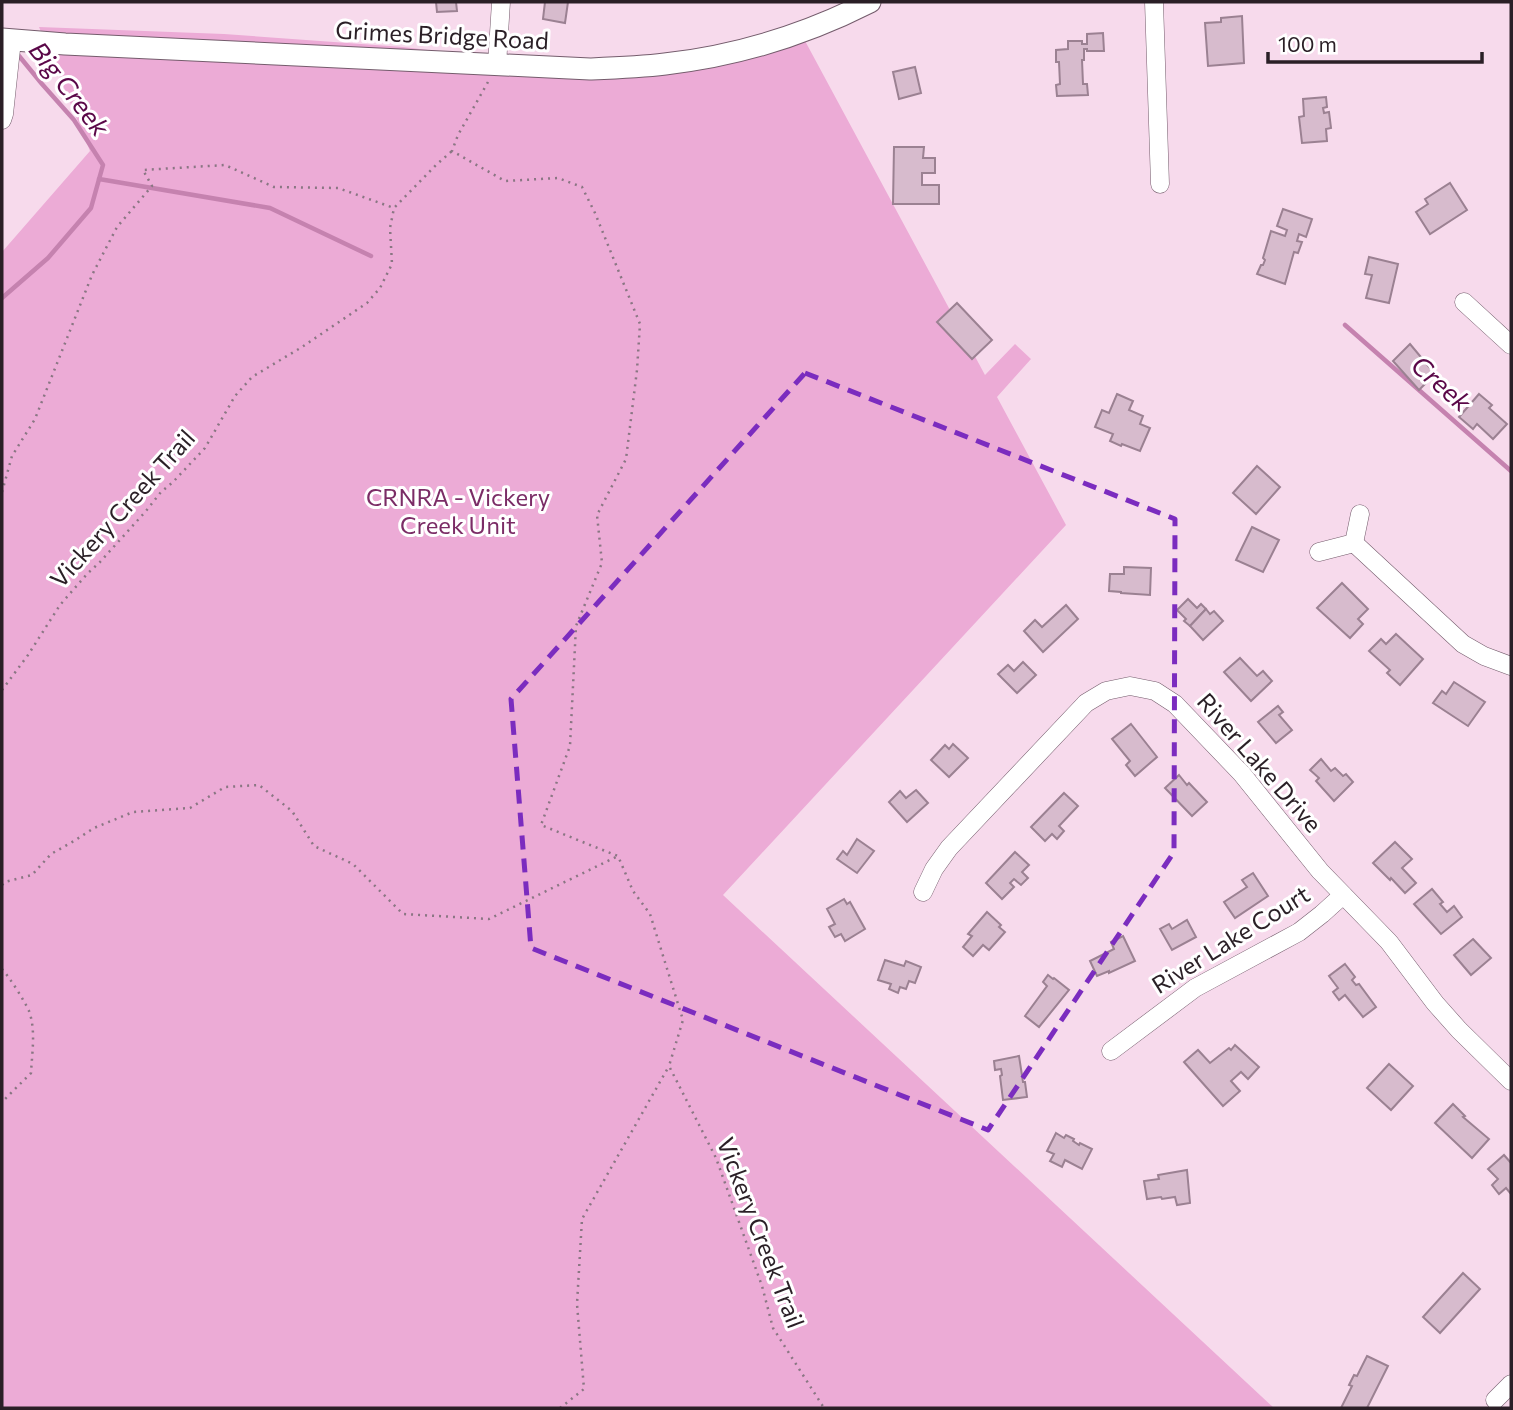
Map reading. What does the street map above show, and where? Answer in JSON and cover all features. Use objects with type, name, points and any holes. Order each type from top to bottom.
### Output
[{"type":"street","points":[[497,65],[501,2]]},
{"type":"street","name":"Grimes Bridge Road","points":[[7,40],[590,69],[666,64],[740,50],[812,28],[870,2]]},
{"type":"street","points":[[1154,2],[1160,184]]},
{"type":"street","points":[[3,117],[7,40]]},
{"type":"street","points":[[1464,302],[1511,345]]},
{"type":"street","points":[[1354,543],[1360,514]]},
{"type":"street","points":[[1320,552],[1354,543]]},
{"type":"street","points":[[1354,543],[1462,644],[1483,656],[1511,666]]},
{"type":"street","name":"River Lake Drive","points":[[923,892],[934,869],[949,848],[1086,703],[1106,691],[1130,686],[1155,691],[1175,704],[1242,774],[1320,871],[1388,942],[1459,1030],[1511,1081]]},
{"type":"street","name":"River Lake Court","points":[[1111,1051],[1195,988],[1299,932],[1343,895]]},
{"type":"street","points":[[1495,1400],[1511,1384]]},
{"type":"path","points":[[2,492],[12,456],[35,418],[92,275],[117,227],[152,186],[143,170],[225,165],[274,187],[338,188],[394,208],[452,151],[458,135],[497,65]]},
{"type":"path","points":[[452,151],[505,181],[558,178],[582,187],[640,324],[626,459],[597,514],[602,563],[576,626],[570,746],[541,825],[618,856],[633,891],[650,915],[683,1020],[669,1066],[582,1219],[578,1304],[584,1389],[561,1408]]},
{"type":"path","name":"Vickery Creek Trail","points":[[2,690],[60,605],[146,512],[160,492],[205,448],[235,396],[252,377],[367,303],[380,288],[392,264],[390,228],[394,208]]},
{"type":"path","points":[[2,885],[32,874],[51,854],[94,828],[133,812],[190,808],[225,788],[259,785],[292,811],[314,846],[354,864],[403,914],[489,919],[618,856]]},
{"type":"path","points":[[2,969],[29,1012],[33,1035],[31,1073],[2,1102]]},
{"type":"path","name":"Vickery Creek Trail","points":[[669,1066],[716,1158],[762,1286],[773,1328],[824,1408]]},
{"type":"highlighted area","points":[[805,373],[1175,519],[1174,852],[988,1130],[531,948],[511,699]]},
{"type":"green space","name":"CRNRA - Vickery Creek Unit","points":[[39,27],[224,34],[403,47],[528,62],[660,71],[804,39],[985,375],[1015,344],[1031,359],[997,397],[1066,525],[723,895],[1274,1408],[2,1408],[2,252],[90,151]]},
{"type":"building","points":[[436,2],[456,2],[457,11],[437,12]]},
{"type":"building","points":[[545,2],[568,2],[565,23],[543,19]]},
{"type":"building","points":[[1242,16],[1244,63],[1208,66],[1205,23]]},
{"type":"building","points":[[1103,33],[1104,51],[1084,49],[1083,84],[1087,84],[1088,95],[1057,96],[1056,85],[1060,84],[1056,50],[1068,49],[1068,41],[1082,41],[1082,44],[1087,44],[1087,34]]},
{"type":"building","points":[[915,67],[921,93],[899,99],[893,72]]},
{"type":"building","points":[[1326,97],[1327,107],[1323,108],[1324,113],[1329,112],[1331,128],[1326,129],[1327,141],[1302,143],[1299,117],[1304,116],[1303,99]]},
{"type":"building","points":[[894,147],[924,147],[923,158],[935,158],[935,173],[922,173],[922,185],[939,185],[939,204],[893,204]]},
{"type":"building","points":[[1450,183],[1467,210],[1430,234],[1416,212],[1428,204],[1425,199]]},
{"type":"building","points":[[1283,209],[1312,219],[1306,237],[1299,234],[1297,241],[1302,242],[1298,253],[1294,252],[1285,284],[1257,274],[1265,260],[1263,258],[1271,231],[1285,236],[1287,230],[1277,226]]},
{"type":"building","points":[[1369,257],[1398,264],[1389,303],[1366,298],[1372,275],[1365,274]]},
{"type":"building","points":[[957,303],[992,340],[972,359],[937,322]]},
{"type":"building","points":[[1410,344],[1435,374],[1419,390],[1393,361]]},
{"type":"building","points":[[1117,394],[1133,401],[1129,410],[1143,416],[1140,424],[1150,428],[1140,451],[1110,441],[1113,434],[1095,427],[1102,410],[1109,413]]},
{"type":"building","points":[[1479,394],[1492,405],[1489,408],[1507,424],[1493,439],[1477,424],[1473,429],[1459,417]]},
{"type":"building","points":[[1257,466],[1280,487],[1256,514],[1233,493]]},
{"type":"building","points":[[1252,527],[1279,540],[1263,572],[1236,560]]},
{"type":"building","points":[[1124,567],[1151,568],[1150,595],[1109,591],[1110,574],[1124,574]]},
{"type":"building","points":[[1342,583],[1368,609],[1358,619],[1363,624],[1350,638],[1317,608]]},
{"type":"building","points":[[1188,599],[1197,608],[1201,604],[1206,609],[1190,626],[1177,610]]},
{"type":"building","points":[[1066,605],[1078,619],[1043,652],[1024,631],[1035,620],[1042,627]]},
{"type":"building","points":[[1206,609],[1210,614],[1214,611],[1223,621],[1203,640],[1190,626]]},
{"type":"building","points":[[1396,634],[1423,659],[1400,685],[1387,673],[1390,670],[1369,651],[1381,639],[1386,644]]},
{"type":"building","points":[[1240,658],[1257,676],[1263,671],[1272,681],[1251,701],[1224,672]]},
{"type":"building","points":[[1023,662],[1036,675],[1017,693],[998,674],[1008,665],[1014,671]]},
{"type":"building","points":[[1454,682],[1485,702],[1468,726],[1433,703],[1442,691],[1446,694]]},
{"type":"building","points":[[1278,706],[1283,712],[1279,715],[1292,730],[1276,743],[1258,722]]},
{"type":"building","points":[[1131,724],[1157,757],[1135,776],[1126,765],[1130,761],[1112,739]]},
{"type":"building","points":[[953,744],[968,758],[949,777],[931,760],[945,745],[949,749]]},
{"type":"building","points":[[1321,759],[1331,771],[1335,768],[1353,782],[1334,801],[1316,781],[1319,778],[1310,770]]},
{"type":"building","points":[[1179,775],[1207,802],[1192,816],[1165,788]]},
{"type":"building","points":[[916,790],[928,803],[907,822],[889,802],[900,791],[906,798]]},
{"type":"building","points":[[1064,793],[1078,806],[1059,826],[1064,831],[1057,839],[1052,834],[1045,841],[1031,827]]},
{"type":"building","points":[[857,839],[874,851],[857,873],[837,859],[843,851],[847,855]]},
{"type":"building","points":[[1395,842],[1412,859],[1402,868],[1416,883],[1405,893],[1373,863]]},
{"type":"building","points":[[1015,852],[1029,865],[1022,872],[1028,878],[1021,885],[1014,879],[1010,883],[1014,887],[1002,899],[986,883]]},
{"type":"building","points":[[1253,873],[1268,896],[1235,918],[1224,902],[1247,887],[1242,880]]},
{"type":"building","points":[[1432,889],[1443,902],[1440,904],[1447,912],[1454,906],[1462,917],[1441,934],[1414,904]]},
{"type":"building","points":[[844,899],[847,904],[850,902],[865,929],[845,941],[841,934],[835,937],[829,927],[835,924],[827,909]]},
{"type":"building","points":[[987,912],[1005,932],[989,950],[983,945],[973,956],[963,947],[972,936],[968,934]]},
{"type":"building","points":[[1187,920],[1196,937],[1172,950],[1160,929],[1169,924],[1172,929]]},
{"type":"building","points":[[1123,936],[1135,961],[1097,976],[1090,961],[1114,949],[1111,942]]},
{"type":"building","points":[[1473,939],[1491,958],[1471,975],[1454,955]]},
{"type":"building","points":[[885,960],[904,966],[906,961],[921,967],[915,983],[909,981],[906,989],[900,987],[898,993],[889,989],[891,984],[878,980]]},
{"type":"building","points":[[1345,964],[1355,977],[1352,980],[1356,985],[1359,984],[1376,1007],[1363,1017],[1345,995],[1339,1000],[1333,992],[1338,988],[1329,976]]},
{"type":"building","points":[[1048,975],[1069,990],[1039,1027],[1025,1016],[1047,986],[1043,982]]},
{"type":"building","points":[[1235,1045],[1259,1067],[1248,1079],[1241,1072],[1231,1081],[1240,1091],[1223,1106],[1184,1062],[1198,1050],[1210,1063]]},
{"type":"building","points":[[1019,1056],[1027,1097],[1003,1100],[1001,1069],[995,1070],[994,1061]]},
{"type":"building","points":[[1389,1064],[1413,1086],[1391,1110],[1367,1088]]},
{"type":"building","points":[[1453,1104],[1465,1116],[1463,1117],[1489,1139],[1472,1158],[1435,1123]]},
{"type":"building","points":[[1056,1133],[1064,1138],[1066,1135],[1079,1145],[1080,1143],[1092,1149],[1082,1169],[1065,1160],[1062,1167],[1050,1161],[1054,1154],[1047,1151]]},
{"type":"building","points":[[1504,1155],[1511,1163],[1511,1194],[1506,1188],[1499,1194],[1492,1185],[1498,1179],[1488,1169]]},
{"type":"building","points":[[1187,1170],[1190,1203],[1177,1205],[1175,1197],[1147,1199],[1144,1181],[1159,1179],[1158,1175]]},
{"type":"building","points":[[1463,1273],[1480,1289],[1440,1333],[1423,1317]]},
{"type":"building","points":[[1367,1356],[1388,1366],[1367,1408],[1341,1408],[1352,1386],[1349,1385],[1354,1375],[1357,1376]]},
{"type":"waterway","name":"Big Creek","points":[[2,298],[48,258],[91,208],[103,165],[74,120],[15,51]]},
{"type":"waterway","points":[[99,179],[270,208],[371,256]]},
{"type":"waterway","name":"Creek","points":[[1345,325],[1511,471]]}]
